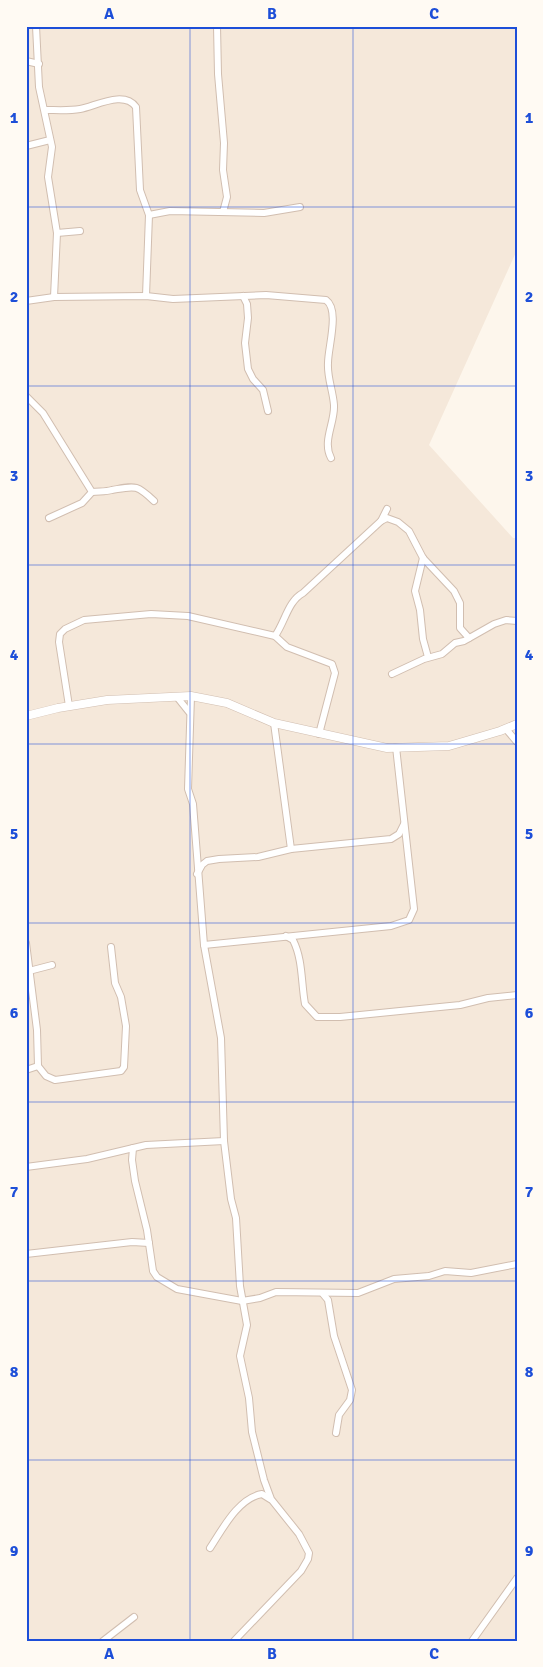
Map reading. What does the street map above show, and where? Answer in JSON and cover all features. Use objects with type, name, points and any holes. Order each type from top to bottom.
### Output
[{"type":"street","points":[[36,26],[39,87],[52,146],[48,177],[57,233],[54,297]]},
{"type":"street","points":[[217,26],[218,74],[224,143],[223,170],[227,197],[223,212]]},
{"type":"street","points":[[26,61],[39,64]]},
{"type":"street","points":[[45,110],[79,109],[112,100],[124,100],[134,104],[136,111],[140,190],[149,215],[146,296]]},
{"type":"street","points":[[26,146],[50,140]]},
{"type":"street","points":[[149,215],[170,211],[276,212],[300,207]]},
{"type":"street","points":[[57,233],[80,231]]},
{"type":"street","points":[[26,301],[54,297],[146,296],[173,299],[243,296],[316,297],[330,303],[333,316],[328,365],[334,406],[328,446],[331,458]]},
{"type":"street","points":[[243,296],[247,304],[248,318],[245,343],[248,369],[253,379],[263,390],[268,411]]},
{"type":"street","points":[[26,396],[43,413],[92,492]]},
{"type":"street","points":[[49,518],[82,503],[92,492],[134,486],[143,491],[154,502]]},
{"type":"street","points":[[274,636],[282,626],[294,598],[304,593],[351,551],[381,521],[388,509]]},
{"type":"street","points":[[381,521],[392,518],[402,525],[409,532],[423,558],[446,581],[458,598],[461,609],[460,628],[469,638]]},
{"type":"street","points":[[423,558],[415,591],[428,657]]},
{"type":"street","points":[[69,706],[59,642],[60,634],[73,624],[84,620],[151,614],[188,616],[274,636],[287,647],[325,660],[335,668],[320,734]]},
{"type":"street","points":[[392,674],[428,657],[442,654],[455,643],[469,638],[494,624],[506,620],[517,621]]},
{"type":"street","points":[[26,716],[107,700],[190,696],[228,704],[274,723],[387,748],[448,746],[517,724]]},
{"type":"street","points":[[190,696],[188,789],[193,804],[196,875],[204,945],[221,1038],[224,1141],[231,1199],[236,1218],[242,1301],[248,1325],[240,1356],[249,1398],[252,1432],[264,1480],[271,1499],[307,1545],[308,1559],[301,1571],[277,1598],[234,1641]]},
{"type":"street","points":[[177,697],[189,712]]},
{"type":"street","points":[[274,723],[291,849]]},
{"type":"street","points":[[506,729],[517,742]]},
{"type":"street","points":[[204,945],[391,926],[406,922],[413,915],[414,908],[396,747]]},
{"type":"street","points":[[394,838],[401,832],[404,823]]},
{"type":"street","points":[[196,875],[202,865],[208,861],[258,857],[291,849],[394,838],[407,845]]},
{"type":"street","points":[[203,929],[210,938],[219,943]]},
{"type":"street","points":[[285,936],[293,940],[298,953],[305,1004],[317,1017],[340,1017],[460,1005],[496,996],[517,995]]},
{"type":"street","points":[[26,943],[30,970],[29,992],[38,1066],[46,1076],[55,1080],[123,1070],[126,1030],[122,997],[115,983],[111,947]]},
{"type":"street","points":[[30,970],[52,964]]},
{"type":"street","points":[[26,1070],[38,1066]]},
{"type":"street","points":[[26,1166],[54,1165],[152,1144],[224,1141]]},
{"type":"street","points":[[133,1148],[132,1160],[135,1181],[153,1272],[167,1285],[177,1289],[242,1301],[260,1298],[276,1292],[358,1293],[394,1279],[429,1276],[445,1271],[471,1272],[517,1264]]},
{"type":"street","points":[[26,1254],[132,1242],[148,1242]]},
{"type":"street","points":[[324,1294],[328,1300],[334,1336],[352,1390],[350,1400],[339,1415],[336,1433]]},
{"type":"street","points":[[210,1548],[227,1522],[249,1498],[262,1494],[271,1499]]},
{"type":"street","points":[[472,1641],[517,1578]]},
{"type":"street","points":[[103,1641],[134,1617]]},
{"type":"shaded area","points":[[26,26],[517,26],[517,250],[429,445],[513,538],[517,538],[517,1641],[26,1641]]}]
